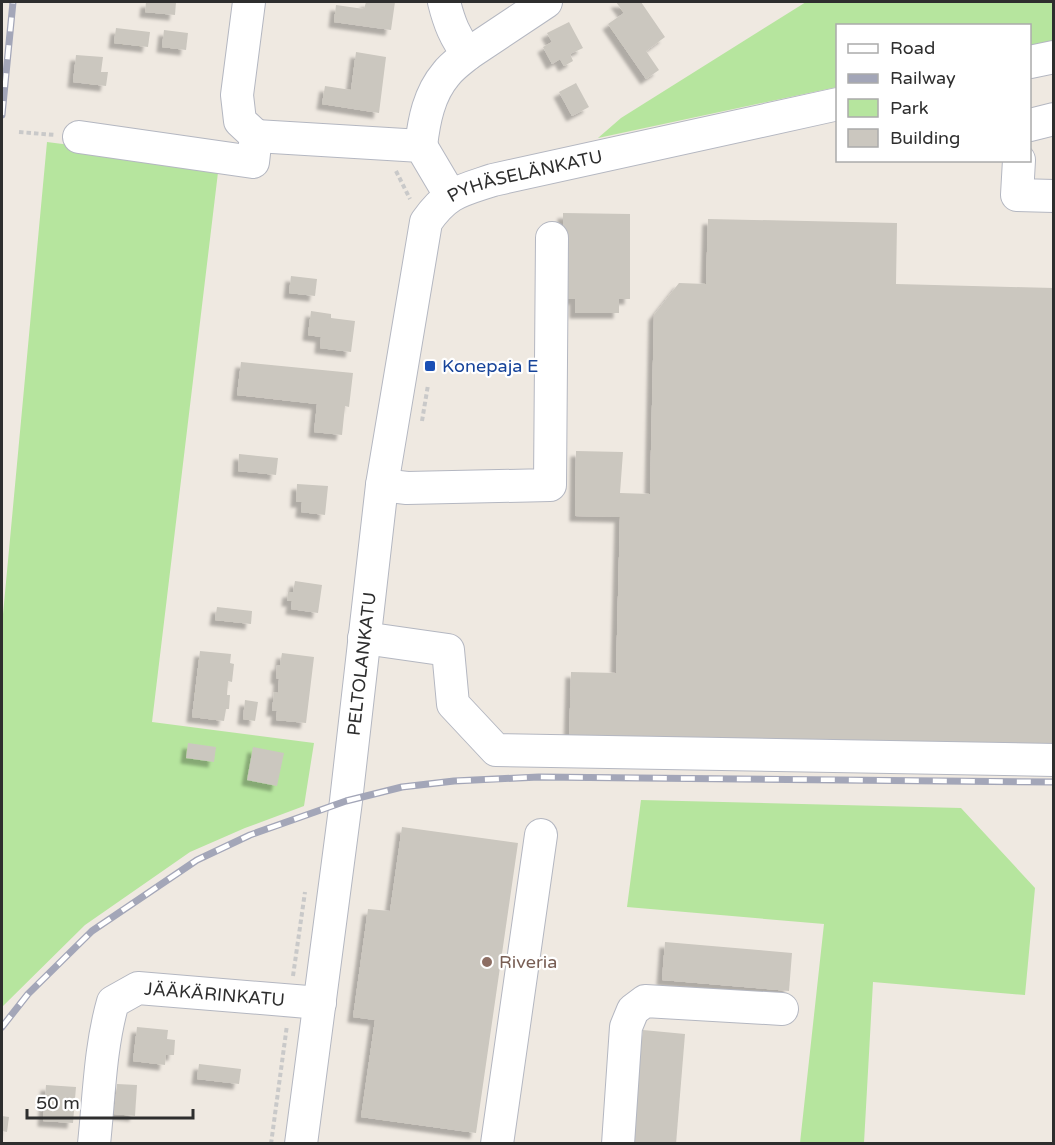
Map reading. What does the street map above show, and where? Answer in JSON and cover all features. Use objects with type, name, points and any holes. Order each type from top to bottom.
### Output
[{"type":"street","points":[[249,2],[237,94],[240,121],[256,136],[421,146],[423,121],[435,91],[446,74],[468,54],[546,2]]},
{"type":"street","points":[[444,2],[456,39],[468,54]]},
{"type":"street","points":[[1031,62],[1053,57]]},
{"type":"street","name":"PYHÄSELÄNKATU","points":[[421,146],[450,195],[493,180],[836,104]]},
{"type":"street","points":[[1031,124],[1053,119]]},
{"type":"street","points":[[79,137],[253,162],[256,136]]},
{"type":"street","points":[[1019,162],[1017,195],[1053,196]]},
{"type":"street","name":"PELTOLANKATU","points":[[301,1143],[382,485],[422,234],[426,222],[438,205],[450,195]]},
{"type":"street","points":[[382,485],[407,488],[550,485],[552,238]]},
{"type":"street","points":[[364,638],[448,650],[453,705],[496,750],[1053,760]]},
{"type":"street","points":[[497,1143],[541,835]]},
{"type":"street","name":"JÄÄKÄRINKATU","points":[[94,1143],[103,1055],[113,1002],[138,988],[320,1003]]},
{"type":"street","points":[[618,1143],[626,1027],[633,1010],[645,1001],[782,1009]]},
{"type":"path","points":[[19,132],[79,137]]},
{"type":"green space","points":[[806,2],[1053,2],[1053,41],[1031,46],[1031,24],[836,24],[836,87],[598,138],[621,118]]},
{"type":"green space","points":[[47,142],[219,164],[152,722],[314,743],[304,806],[190,852],[85,925],[2,1007],[2,625]]},
{"type":"green space","points":[[641,800],[961,808],[1035,888],[1025,995],[873,982],[864,1143],[800,1143],[824,924],[627,907]]},
{"type":"building","points":[[146,2],[176,2],[175,15],[145,12]]},
{"type":"building","points":[[366,2],[395,2],[391,30],[334,22],[336,5],[364,9]]},
{"type":"building","points":[[616,2],[641,2],[665,37],[646,51],[659,70],[646,79],[608,24],[624,13]]},
{"type":"building","points":[[569,22],[583,48],[570,54],[573,61],[564,66],[560,59],[552,64],[543,47],[552,42],[547,33]]},
{"type":"building","points":[[116,28],[150,32],[148,47],[114,43]]},
{"type":"building","points":[[164,30],[188,33],[186,50],[162,47]]},
{"type":"building","points":[[356,52],[386,57],[379,113],[322,104],[325,86],[351,90]]},
{"type":"building","points":[[76,55],[103,57],[101,72],[108,72],[106,86],[73,82]]},
{"type":"building","points":[[576,83],[589,107],[572,116],[559,92]]},
{"type":"building","points":[[563,213],[630,214],[630,299],[619,299],[619,313],[575,313],[575,299],[563,299]]},
{"type":"building","points":[[708,219],[897,223],[896,284],[1054,288],[1054,750],[569,742],[571,672],[616,673],[620,517],[575,516],[576,451],[623,452],[620,493],[650,494],[654,315],[679,283],[706,284]]},
{"type":"building","points":[[291,276],[317,279],[315,296],[289,293]]},
{"type":"building","points":[[311,311],[331,314],[331,318],[355,321],[351,352],[320,348],[321,337],[308,335]]},
{"type":"building","points":[[241,362],[353,373],[349,407],[345,406],[342,435],[314,432],[317,404],[237,395]]},
{"type":"building","points":[[239,454],[278,458],[276,475],[238,471]]},
{"type":"building","points":[[297,484],[328,486],[325,515],[301,512],[302,502],[296,502]]},
{"type":"building","points":[[295,581],[322,585],[318,613],[291,609],[292,601],[287,601],[288,592],[293,592]]},
{"type":"building","points":[[217,607],[252,611],[251,624],[215,620]]},
{"type":"building","points":[[200,651],[231,654],[230,663],[234,664],[232,682],[228,681],[229,709],[226,709],[224,721],[192,717]]},
{"type":"building","points":[[282,653],[314,657],[306,723],[276,720],[277,711],[272,711],[274,692],[278,693],[277,665],[280,665]]},
{"type":"building","points":[[245,700],[258,702],[255,721],[243,719]]},
{"type":"building","points":[[188,743],[216,747],[214,762],[186,758]]},
{"type":"building","points":[[253,747],[284,753],[277,786],[247,780]]},
{"type":"building","points":[[402,827],[518,843],[476,1133],[361,1117],[375,1020],[353,1017],[368,909],[390,911]]},
{"type":"building","points":[[665,942],[792,953],[789,991],[662,980]]},
{"type":"building","points":[[137,1027],[168,1030],[167,1039],[175,1040],[174,1055],[166,1055],[165,1065],[133,1061]]},
{"type":"building","points":[[643,1030],[685,1034],[676,1144],[634,1144]]},
{"type":"building","points":[[199,1064],[241,1069],[239,1084],[197,1079]]},
{"type":"building","points":[[117,1084],[137,1085],[135,1116],[114,1114]]},
{"type":"building","points":[[46,1085],[76,1087],[73,1123],[43,1121]]},
{"type":"building","points":[[2,1116],[9,1117],[7,1132],[2,1131]]},
{"type":"railway","points":[[2,115],[13,2]]},
{"type":"railway","points":[[2,1027],[28,994],[92,931],[197,860],[250,835],[346,801],[402,787],[454,781],[539,777],[1054,782]]},
{"type":"place","name":"Konepaja E","points":[[430,366]]},
{"type":"place","name":"Riveria","points":[[487,962]]}]
